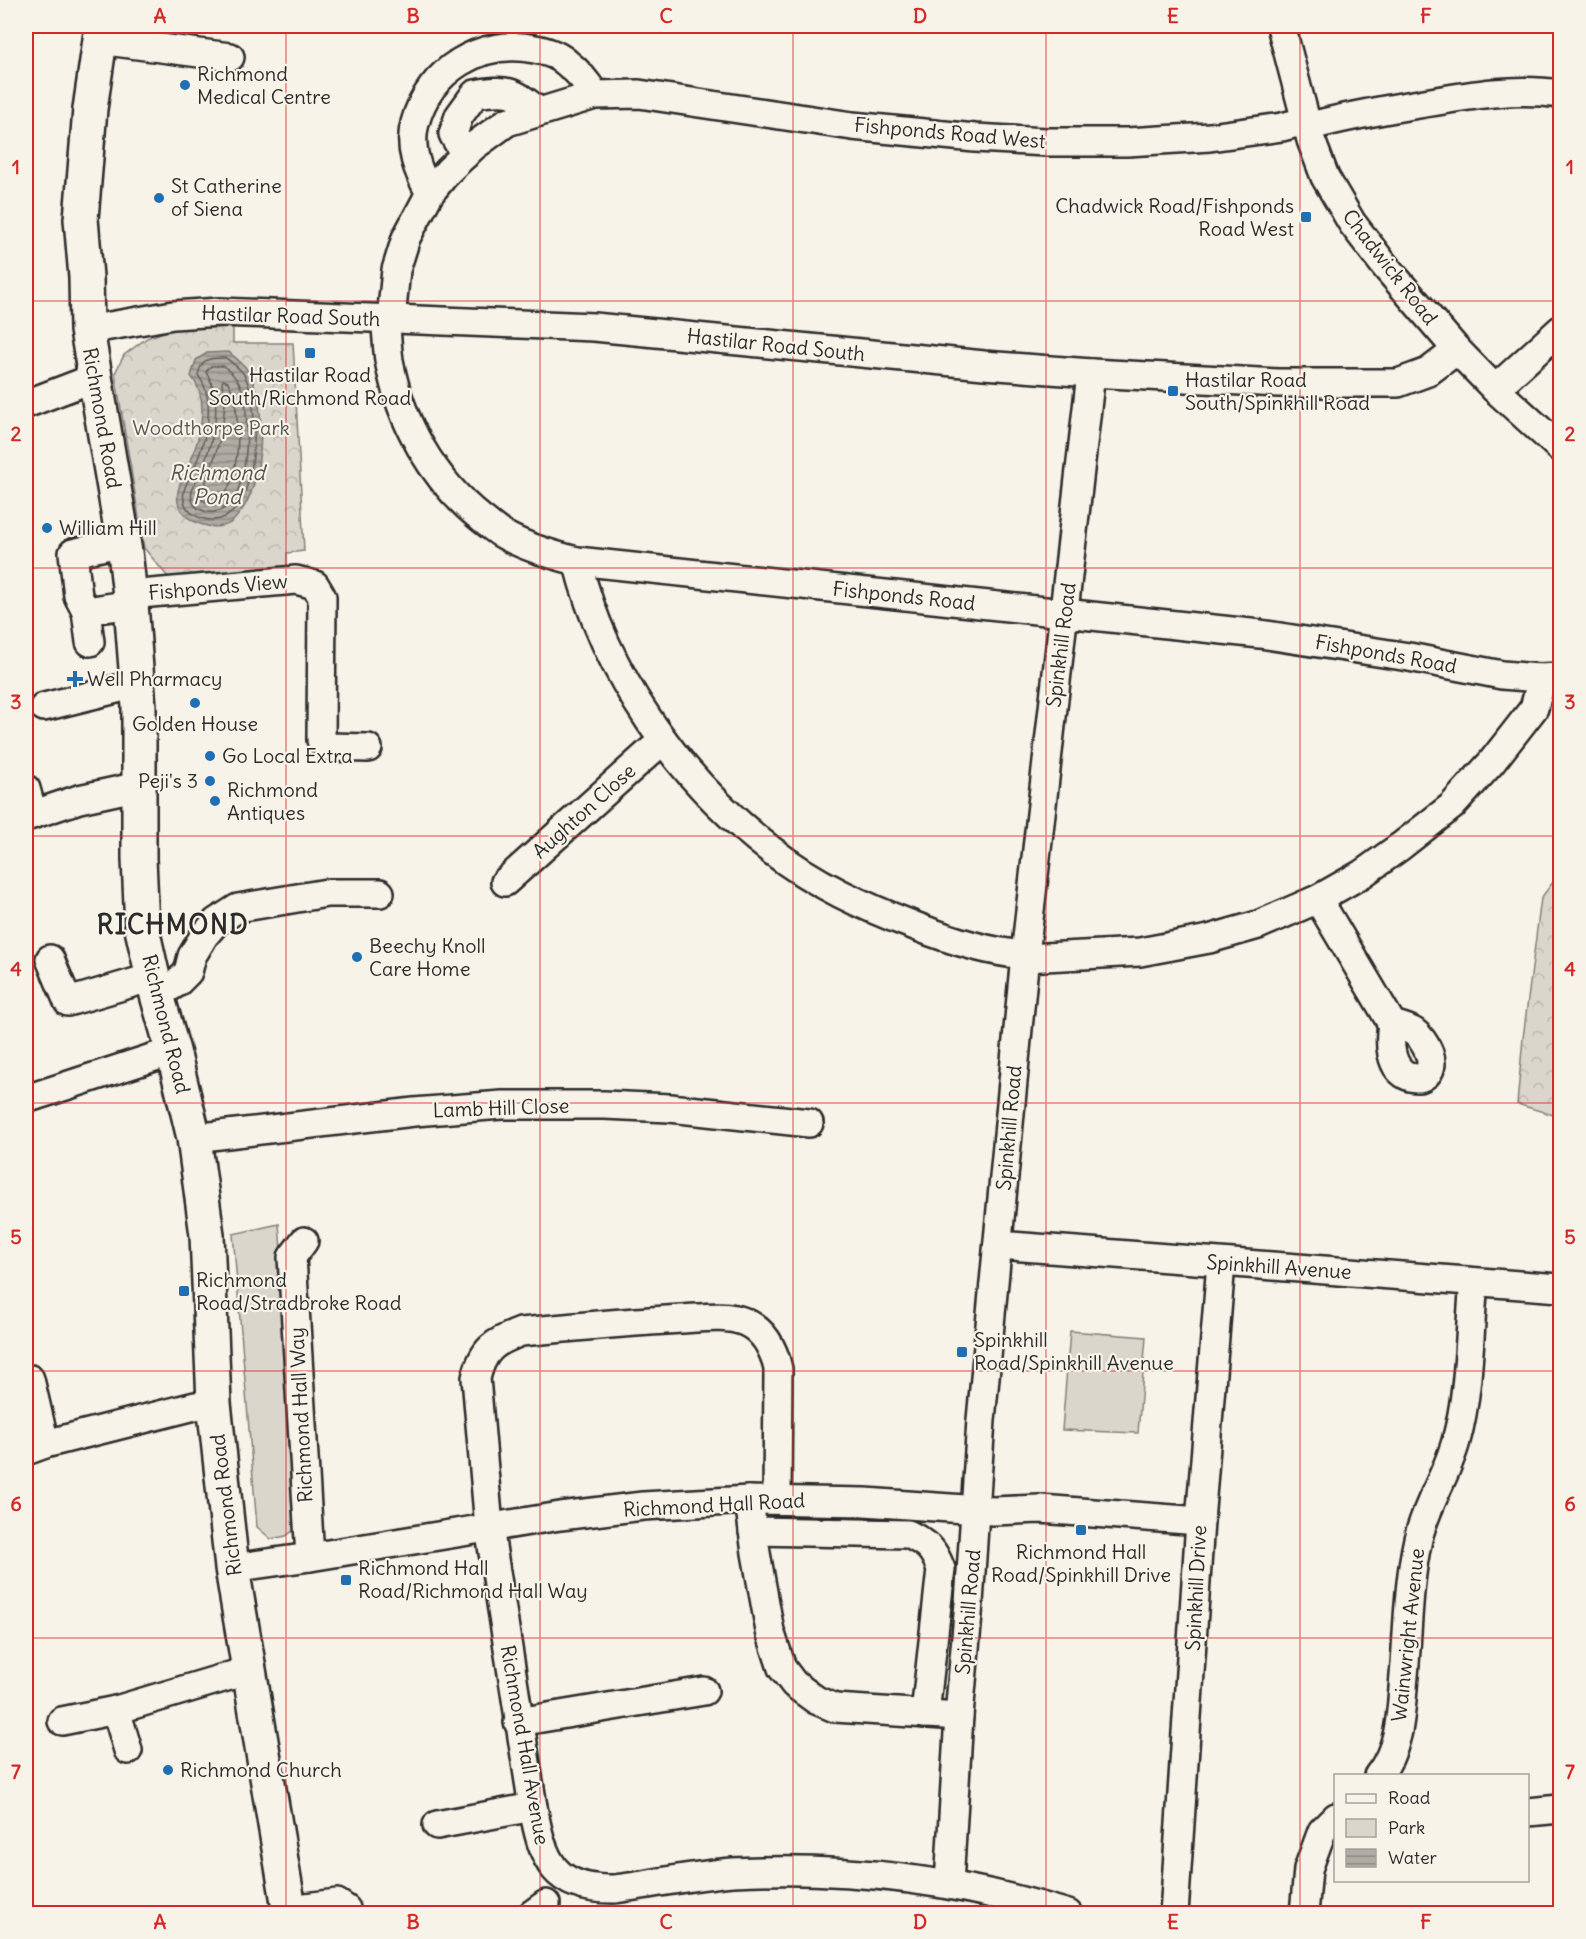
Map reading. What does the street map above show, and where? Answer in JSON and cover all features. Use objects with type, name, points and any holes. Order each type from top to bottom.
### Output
[{"type":"main road","name":"Richmond Road","points":[[101,33],[90,109],[81,219],[86,277],[87,330],[123,542],[130,600],[137,687],[142,929],[194,1138],[207,1235],[214,1403],[232,1568],[290,1911]]},
{"type":"street","name":"Chadwick Road","points":[[1281,26],[1306,124],[1325,177],[1352,223],[1385,266],[1457,350],[1495,389]]},
{"type":"street","points":[[101,33],[230,57]]},
{"type":"street","points":[[430,193],[418,172],[413,147],[414,124],[427,95],[443,75],[466,57],[491,48],[518,45],[544,51],[567,63],[595,95]]},
{"type":"street","points":[[465,155],[453,134],[459,116],[475,94],[498,90],[516,94],[538,111]]},
{"type":"street","name":"Fishponds Road West","points":[[388,319],[396,270],[406,238],[430,193],[465,155],[507,122],[595,95],[639,94],[852,126],[975,138],[1046,142],[1126,142],[1210,137],[1306,124],[1474,95],[1512,92],[1560,94]]},
{"type":"street","name":"Hastilar Road South","points":[[87,330],[172,315],[204,312],[594,327],[1091,374],[1279,383],[1398,383],[1420,376],[1457,350]]},
{"type":"street","name":"Fishponds Road","points":[[388,319],[389,361],[400,402],[414,436],[435,471],[464,504],[503,535],[545,552],[577,561],[1260,634],[1409,657],[1502,675],[1550,678]]},
{"type":"street","points":[[1560,330],[1495,389],[1560,448]]},
{"type":"street","name":"Spinkhill Road","points":[[949,1884],[981,1420],[1025,956],[1091,374]]},
{"type":"street","points":[[26,404],[94,378]]},
{"type":"street","points":[[90,642],[86,610],[78,596],[73,553],[123,542]]},
{"type":"street","points":[[577,561],[586,596],[605,641],[631,690],[663,740],[692,776],[721,806],[771,850],[813,878],[873,909],[955,941],[1025,956],[1140,952],[1209,939],[1258,925],[1318,899],[1362,874],[1452,806],[1491,763],[1534,708],[1539,690],[1550,678]]},
{"type":"street","name":"Fishponds View","points":[[86,610],[130,600],[296,580],[315,585],[322,597],[321,740],[329,747],[368,748]]},
{"type":"street","points":[[44,706],[125,687],[137,687]]},
{"type":"street","name":"Aughton Close","points":[[505,882],[663,740]]},
{"type":"street","points":[[28,806],[79,799],[139,786]]},
{"type":"street","points":[[51,959],[68,1002],[177,983],[188,972],[192,956],[204,936],[216,922],[238,908],[327,893],[380,893]]},
{"type":"street","points":[[1318,899],[1392,1024]]},
{"type":"street","points":[[26,1100],[173,1051]]},
{"type":"street","name":"Lamb Hill Close","points":[[194,1138],[397,1114],[502,1105],[604,1105],[670,1108],[808,1123]]},
{"type":"street","name":"Richmond Hall Way","points":[[304,1241],[292,1257],[310,1557]]},
{"type":"street","name":"Spinkhill Avenue","points":[[998,1245],[1560,1288]]},
{"type":"street","name":"Spinkhill Drive","points":[[1174,1914],[1200,1521],[1221,1263]]},
{"type":"street","name":"Wainwright Avenue","points":[[1388,1773],[1401,1716],[1413,1569],[1418,1539],[1428,1508],[1456,1442],[1465,1398],[1474,1282]]},
{"type":"street","name":"Richmond Hall Avenue","points":[[777,1499],[778,1369],[774,1353],[766,1338],[754,1327],[742,1321],[717,1318],[615,1323],[521,1332],[492,1347],[481,1360],[476,1378],[489,1527],[533,1807],[539,1840],[548,1860],[562,1875],[578,1886],[596,1890],[730,1872],[800,1870],[875,1874],[949,1884],[1021,1899],[1068,1914]]},
{"type":"street","points":[[30,1379],[35,1447],[214,1403]]},
{"type":"street","points":[[749,1500],[770,1631],[782,1668],[794,1684],[816,1700],[836,1708],[959,1716]]},
{"type":"street","name":"Richmond Hall Road","points":[[232,1568],[489,1527],[644,1506],[749,1500],[865,1502],[976,1510],[1040,1509],[1200,1521]]},
{"type":"street","points":[[753,1531],[908,1534],[924,1542],[935,1552],[941,1569],[925,1714]]},
{"type":"street","points":[[62,1721],[116,1710],[250,1670]]},
{"type":"street","points":[[518,1722],[704,1691]]},
{"type":"street","points":[[116,1710],[128,1750]]},
{"type":"street","points":[[437,1825],[533,1807]]},
{"type":"street","points":[[1529,1812],[1560,1809]]},
{"type":"street","points":[[1304,1914],[1308,1869],[1322,1831],[1334,1817]]},
{"type":"street","points":[[290,1911],[337,1903],[345,1909],[346,1914]]},
{"type":"green space","name":"Woodthorpe Park","points":[[233,323],[233,343],[293,343],[304,551],[287,553],[287,567],[168,577],[144,548],[115,373],[124,355],[147,338],[187,324]]},
{"type":"green space","points":[[1560,873],[1560,1117],[1517,1104],[1541,898]]},
{"type":"green space","points":[[279,1224],[299,1482],[298,1527],[286,1536],[271,1539],[257,1527],[233,1234]]},
{"type":"green space","points":[[1070,1331],[1146,1337],[1138,1433],[1062,1430]]},
{"type":"water","name":"Richmond Pond","points":[[229,352],[246,368],[257,393],[261,430],[260,455],[253,487],[243,508],[234,520],[227,524],[210,526],[193,521],[186,516],[177,497],[194,453],[202,418],[201,396],[191,376],[196,360],[207,353]]},
{"type":"place","name":"Richmond Medical Centre","points":[[185,85]]},
{"type":"place","name":"St Catherine of Siena","points":[[159,198]]},
{"type":"place","name":"Chadwick Road/Fishponds Road West","points":[[1306,217]]},
{"type":"place","name":"Hastilar Road South/Richmond Road","points":[[310,353]]},
{"type":"place","name":"Hastilar Road South/Spinkhill Road","points":[[1173,391]]},
{"type":"place","name":"William Hill","points":[[47,528]]},
{"type":"place","name":"Well Pharmacy","points":[[75,679]]},
{"type":"place","name":"Golden House","points":[[195,703]]},
{"type":"place","name":"Go Local Extra","points":[[210,756]]},
{"type":"place","name":"Peji's 3","points":[[210,781]]},
{"type":"place","name":"Richmond Antiques","points":[[215,801]]},
{"type":"place","name":"Beechy Knoll Care Home","points":[[357,957]]},
{"type":"place","name":"Richmond Road/Stradbroke Road","points":[[184,1291]]},
{"type":"place","name":"Spinkhill Road/Spinkhill Avenue","points":[[962,1352]]},
{"type":"place","name":"Richmond Hall Road/Spinkhill Drive","points":[[1081,1530]]},
{"type":"place","name":"Richmond Hall Road/Richmond Hall Way","points":[[346,1580]]},
{"type":"place","name":"Richmond Church","points":[[168,1770]]},
{"type":"district","name":"RICHMOND","points":[[173,925]]}]
